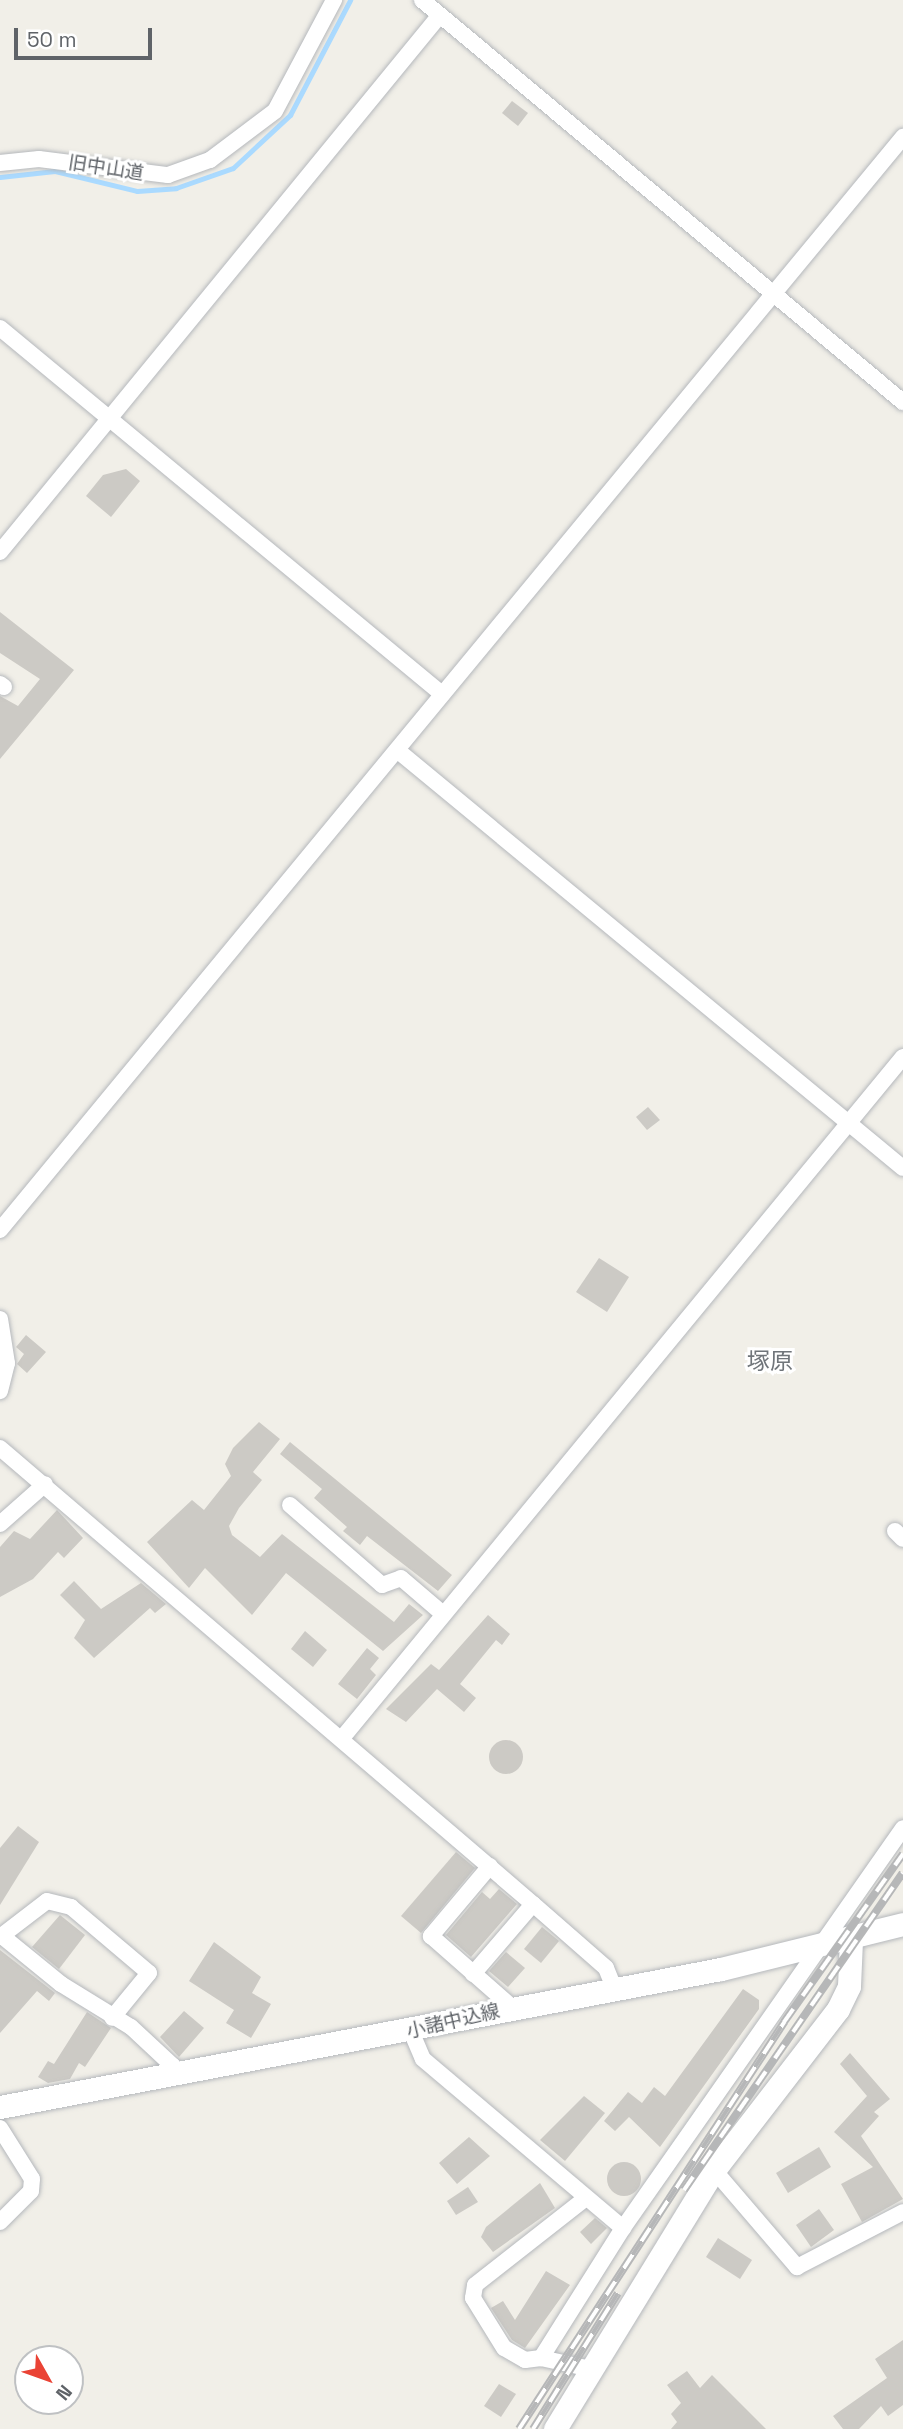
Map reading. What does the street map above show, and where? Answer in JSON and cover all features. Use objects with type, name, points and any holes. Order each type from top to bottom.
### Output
[{"type":"main road","name":"小諸中込線","points":[[0,2107],[411,2031],[513,2008],[818,1948],[903,1924]]},
{"type":"main road","points":[[555,2429],[714,2170],[838,2009],[849,1986],[850,1941]]},
{"type":"street","name":"旧中山道","points":[[0,163],[50,160],[168,175],[210,160],[275,111],[334,0]]},
{"type":"street","points":[[422,0],[903,402]]},
{"type":"street","points":[[0,552],[440,15]]},
{"type":"street","points":[[0,1230],[903,136]]},
{"type":"street","points":[[0,328],[442,694]]},
{"type":"street","points":[[397,750],[903,1168]]},
{"type":"street","points":[[343,1737],[442,1613],[903,1057]]},
{"type":"street","points":[[0,1319],[7,1363],[0,1391]]},
{"type":"street","points":[[0,1448],[46,1484],[343,1737],[533,1903],[606,1968],[614,1988]]},
{"type":"street","points":[[0,1524],[46,1484]]},
{"type":"street","points":[[290,1505],[382,1585],[401,1578],[442,1613]]},
{"type":"street","points":[[541,2358],[623,2228],[903,1828]]},
{"type":"street","points":[[490,1866],[431,1936],[513,2008]]},
{"type":"street","points":[[113,2018],[149,1973],[71,1907],[47,1901],[1,1936],[113,2018],[158,2050],[174,2076]]},
{"type":"street","points":[[473,1974],[533,1903]]},
{"type":"street","points":[[411,2031],[423,2059],[623,2228]]},
{"type":"street","points":[[0,2128],[32,2179],[31,2191],[0,2222]]},
{"type":"street","points":[[714,2170],[797,2267],[903,2212]]},
{"type":"street","points":[[586,2198],[475,2284],[473,2298],[504,2348],[525,2360],[541,2358],[591,2369]]},
{"type":"building","points":[[512,101],[528,113],[518,126],[502,113]]},
{"type":"building","points":[[126,469],[140,481],[111,517],[86,496],[103,475]]},
{"type":"building","points":[[0,612],[74,670],[0,759],[0,696],[18,706],[40,679],[0,653]]},
{"type":"building","points":[[648,1107],[660,1120],[647,1130],[636,1117]]},
{"type":"building","points":[[599,1258],[629,1277],[607,1312],[576,1292]]},
{"type":"building","points":[[26,1335],[46,1352],[27,1373],[17,1364],[24,1354],[16,1347]]},
{"type":"building","points":[[259,1422],[280,1439],[253,1472],[262,1480],[239,1508],[229,1526],[232,1535],[260,1557],[282,1534],[394,1622],[409,1604],[423,1615],[383,1651],[286,1573],[252,1615],[205,1568],[189,1588],[147,1542],[192,1500],[204,1510],[231,1476],[225,1464],[233,1448]]},
{"type":"building","points":[[290,1442],[452,1575],[438,1591],[367,1536],[360,1545],[343,1531],[347,1527],[314,1498],[322,1489],[280,1454]]},
{"type":"building","points":[[57,1510],[83,1538],[64,1558],[58,1552],[33,1579],[0,1597],[0,1547],[14,1531],[30,1539]]},
{"type":"building","points":[[74,1581],[101,1609],[141,1583],[166,1604],[155,1613],[150,1608],[94,1658],[74,1638],[85,1620],[60,1595]]},
{"type":"building","points":[[488,1615],[510,1634],[502,1645],[496,1640],[460,1684],[476,1698],[464,1712],[437,1689],[406,1722],[386,1709],[431,1664],[439,1670]]},
{"type":"building","points":[[305,1631],[327,1650],[313,1667],[291,1649]]},
{"type":"building","points":[[367,1648],[379,1658],[370,1669],[376,1675],[357,1699],[338,1684]]},
{"type":"building","points":[[506,1740],[518,1745],[523,1757],[518,1769],[506,1774],[494,1769],[489,1757],[494,1745]]},
{"type":"building","points":[[18,1826],[39,1842],[0,1905],[0,1848]]},
{"type":"building","points":[[456,1852],[475,1868],[421,1933],[401,1916]]},
{"type":"building","points":[[499,1889],[517,1904],[471,1957],[446,1935],[482,1892],[490,1899]]},
{"type":"building","points":[[60,1915],[85,1935],[59,1969],[32,1947]]},
{"type":"building","points":[[542,1927],[559,1941],[541,1963],[524,1949]]},
{"type":"building","points":[[214,1942],[261,1977],[252,1993],[271,2004],[251,2038],[226,2023],[234,2010],[189,1981]]},
{"type":"building","points":[[0,1950],[55,1993],[49,2001],[37,1991],[0,2033]]},
{"type":"building","points":[[506,1952],[525,1968],[508,1987],[489,1971]]},
{"type":"building","points":[[743,1989],[759,2000],[759,2009],[660,2147],[629,2117],[615,2131],[604,2121],[628,2092],[642,2103],[654,2087],[665,2096]]},
{"type":"building","points":[[184,2011],[204,2028],[179,2057],[160,2037]]},
{"type":"building","points":[[87,2012],[111,2028],[85,2067],[79,2063],[70,2079],[48,2083],[38,2077],[48,2061],[54,2064]]},
{"type":"building","points":[[850,2053],[890,2099],[874,2112],[879,2116],[861,2136],[903,2199],[862,2222],[841,2184],[873,2167],[834,2132],[867,2096],[840,2064]]},
{"type":"building","points":[[584,2096],[605,2113],[565,2161],[540,2140]]},
{"type":"building","points":[[469,2137],[490,2156],[457,2184],[439,2163]]},
{"type":"building","points":[[819,2147],[831,2167],[788,2193],[776,2173]]},
{"type":"building","points":[[624,2162],[636,2167],[641,2179],[636,2191],[624,2196],[612,2191],[607,2179],[612,2167]]},
{"type":"building","points":[[540,2183],[555,2208],[493,2252],[481,2237],[486,2227]]},
{"type":"building","points":[[468,2187],[478,2202],[456,2215],[447,2201]]},
{"type":"building","points":[[819,2209],[834,2230],[811,2247],[796,2225]]},
{"type":"building","points":[[595,2218],[607,2228],[591,2244],[580,2232]]},
{"type":"building","points":[[718,2238],[752,2260],[740,2279],[706,2257]]},
{"type":"building","points":[[546,2271],[570,2285],[525,2348],[512,2340],[491,2308],[503,2301],[515,2320]]},
{"type":"building","points":[[903,2340],[903,2405],[888,2416],[881,2406],[859,2429],[843,2429],[833,2416],[887,2378],[875,2359]]},
{"type":"building","points":[[687,2371],[700,2388],[712,2375],[766,2429],[671,2429],[677,2422],[671,2414],[681,2403],[667,2385]]},
{"type":"building","points":[[499,2384],[516,2394],[501,2417],[484,2406]]},
{"type":"waterway","points":[[0,177],[55,171],[137,191],[176,188],[233,168],[290,115],[350,0]]},
{"type":"railway","points":[[519,2429],[784,2022],[903,1854]]},
{"type":"railway","points":[[684,2190],[903,1873]]},
{"type":"railway","points":[[533,2429],[618,2293]]},
{"type":"district","name":"塚原","points":[[770,1361]]}]
